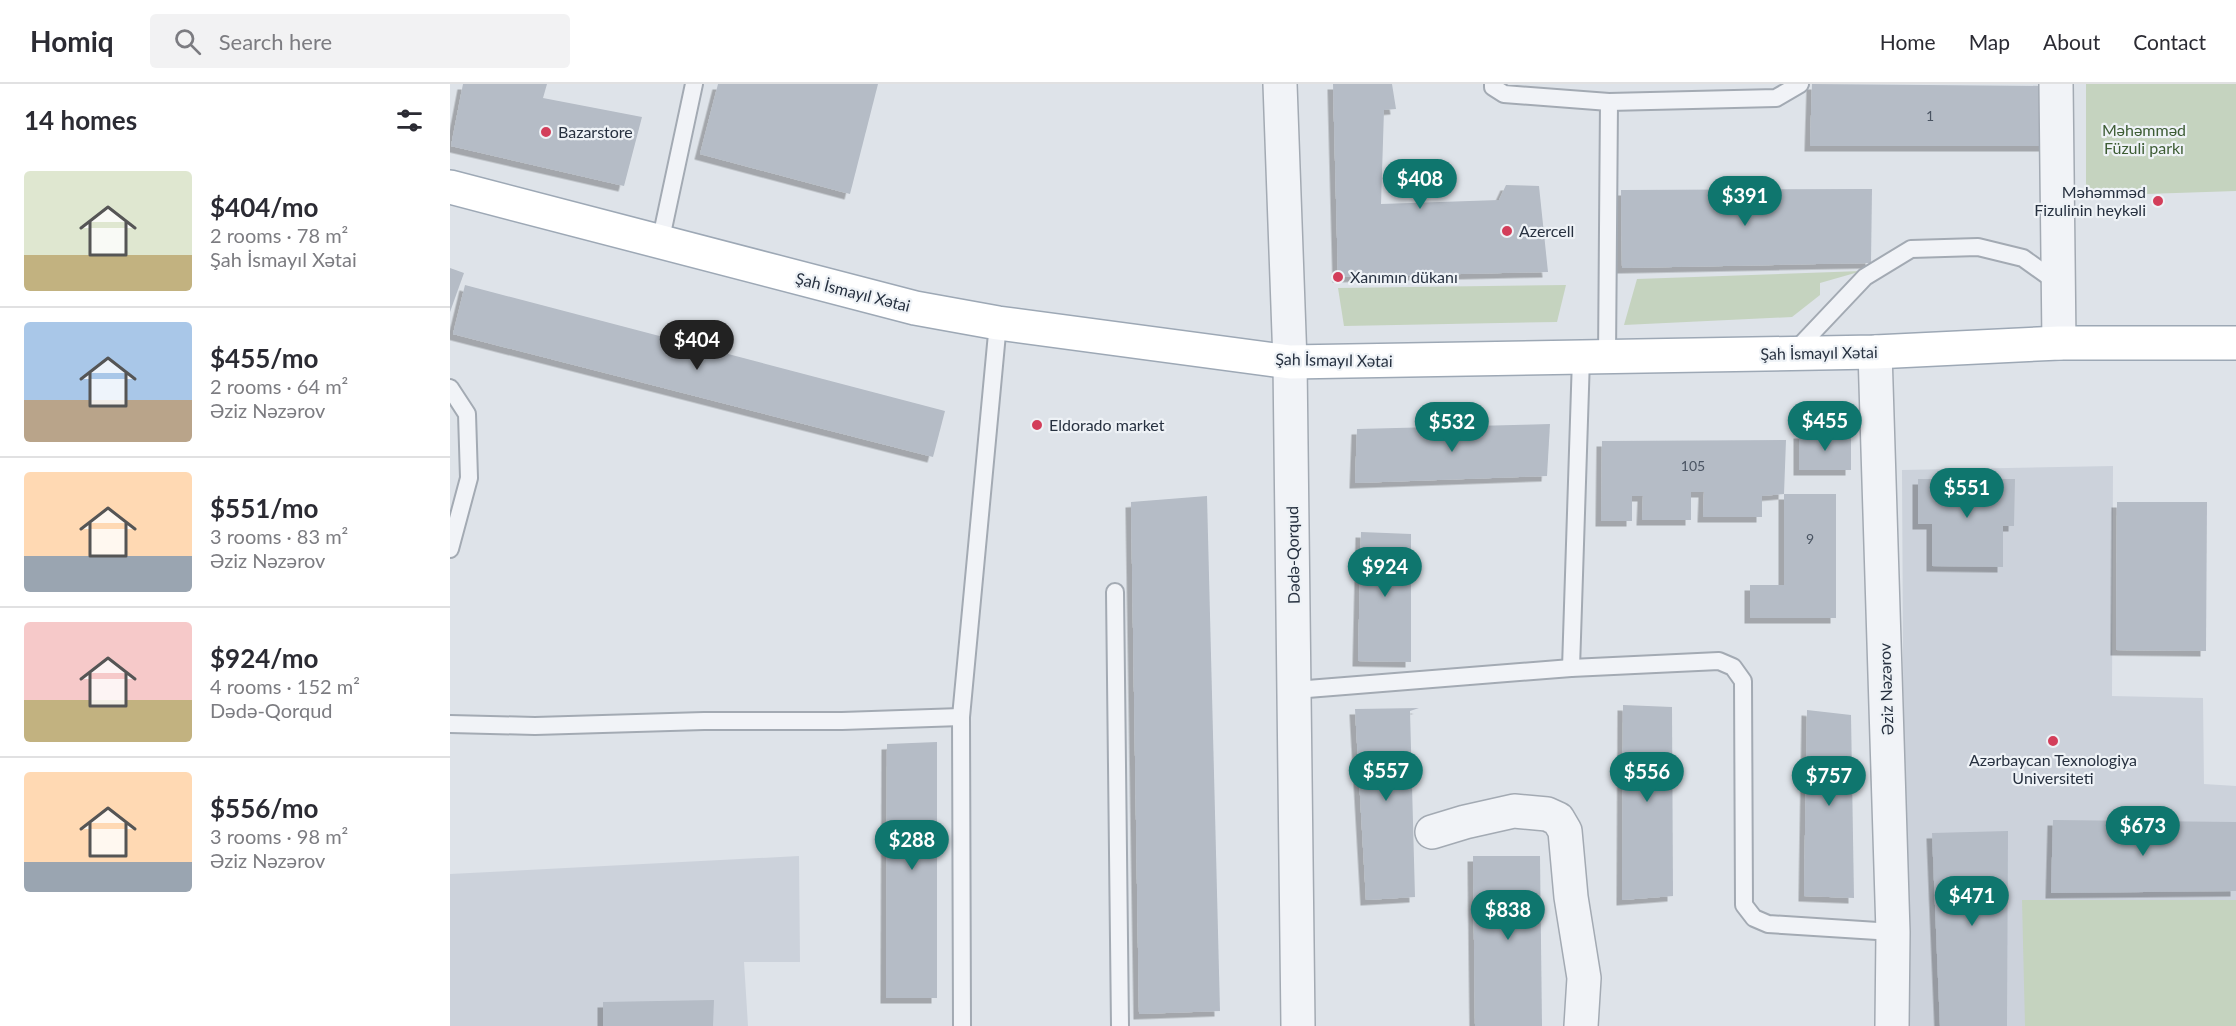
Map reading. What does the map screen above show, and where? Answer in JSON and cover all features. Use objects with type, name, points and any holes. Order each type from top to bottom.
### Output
[{"type":"main road","name":"Şah İsmayıl Xətai","points":[[450,187],[915,308],[998,323],[1290,362],[1875,352],[2059,343],[2236,343]]},
{"type":"street","name":"Dədə-Qorqud","points":[[1280,84],[1290,362],[1298,1026]]},
{"type":"street","points":[[2056,84],[2059,343]]},
{"type":"street","name":"Əziz Nəzərov","points":[[1875,352],[1893,932],[1892,1026]]},
{"type":"street","points":[[1432,832],[1514,811],[1547,813],[1558,819],[1565,831],[1571,897],[1584,978],[1581,1026]]},
{"type":"lane","points":[[660,243],[694,84]]},
{"type":"lane","points":[[1493,84],[1493,87],[1504,94],[1609,102],[1776,98],[1800,84]]},
{"type":"lane","points":[[1571,668],[1594,358],[1609,102]]},
{"type":"lane","points":[[1792,354],[1865,278],[1911,249],[1978,248],[1989,250],[2023,258],[2058,283]]},
{"type":"lane","points":[[962,1026],[961,717],[998,323]]},
{"type":"lane","points":[[450,388],[467,414],[469,478],[450,549]]},
{"type":"lane","points":[[1115,592],[1120,1026]]},
{"type":"lane","points":[[1294,690],[1571,668],[1719,661],[1733,667],[1743,681],[1743,905],[1754,918],[1768,924],[1893,932]]},
{"type":"lane","points":[[450,724],[535,726],[961,717]]},
{"type":"shaded area","name":"Azərbaycan Texnologiya Universiteti","points":[[2113,466],[2112,696],[2203,698],[2204,784],[2236,786],[2236,1026],[1902,1026],[1904,837],[1902,470]]},
{"type":"shaded area","points":[[799,856],[800,962],[744,962],[748,1026],[450,1026],[450,874]]},
{"type":"green space","name":"Məhəmməd Füzuli parkı","points":[[2086,84],[2236,84],[2236,191],[2086,196]]},
{"type":"green space","points":[[1862,271],[1820,283],[1820,295],[1792,317],[1624,325],[1637,279]]},
{"type":"green space","points":[[1566,285],[1557,322],[1344,326],[1338,288]]},
{"type":"green space","points":[[2022,900],[2236,900],[2236,1026],[2025,1026]]},
{"type":"building","name":"Bazarstore","points":[[463,84],[547,84],[543,98],[642,117],[624,186],[451,146]]},
{"type":"building","points":[[718,84],[878,84],[850,194],[700,154]]},
{"type":"building","points":[[1333,84],[1392,84],[1396,109],[1384,110],[1381,204],[1499,200],[1506,185],[1539,186],[1548,272],[1338,277]]},
{"type":"building","points":[[1812,84],[2050,86],[2049,146],[1810,146]]},
{"type":"building","points":[[1872,189],[1871,263],[1622,268],[1621,190]]},
{"type":"building","points":[[450,268],[464,273],[450,312]]},
{"type":"building","points":[[465,285],[945,411],[933,457],[453,334]]},
{"type":"building","points":[[1550,424],[1547,476],[1355,483],[1357,429]]},
{"type":"building","points":[[1799,433],[1851,434],[1851,470],[1799,470]]},
{"type":"building","points":[[1786,440],[1784,494],[1762,496],[1762,517],[1703,517],[1704,492],[1691,492],[1691,520],[1642,520],[1643,496],[1632,496],[1632,521],[1601,521],[1602,441]]},
{"type":"building","points":[[1918,479],[2015,479],[2014,526],[2003,526],[2003,567],[1932,566],[1932,524],[1918,524]]},
{"type":"building","points":[[1784,494],[1836,494],[1836,618],[1750,618],[1750,585],[1784,585]]},
{"type":"building","points":[[1207,496],[1220,1011],[1139,1014],[1131,502]]},
{"type":"building","points":[[2117,502],[2207,502],[2206,651],[2116,650]]},
{"type":"building","points":[[1361,532],[1411,534],[1411,662],[1358,661]]},
{"type":"building","points":[[1623,705],[1672,707],[1673,896],[1622,900]]},
{"type":"building","points":[[1419,708],[1410,711],[1415,897],[1366,900],[1355,709]]},
{"type":"building","points":[[1807,710],[1851,715],[1854,898],[1804,896]]},
{"type":"building","points":[[937,742],[937,998],[886,998],[887,744]]},
{"type":"building","points":[[2053,820],[2236,822],[2236,891],[2051,893]]},
{"type":"building","points":[[2008,831],[2007,1026],[1940,1026],[1932,833]]},
{"type":"building","points":[[1473,856],[1540,856],[1542,1026],[1475,1026]]},
{"type":"building","points":[[714,1000],[713,1026],[603,1026],[603,1002]]},
{"type":"place","name":"Bazarstore","points":[[546,132]]},
{"type":"place","name":"Məhəmməd Fizulinin heykəli","points":[[2158,201]]},
{"type":"place","name":"Azercell","points":[[1507,231]]},
{"type":"place","name":"Xanımın dükanı","points":[[1338,277]]},
{"type":"place","name":"Eldorado market","points":[[1037,425]]},
{"type":"place","name":"Azərbaycan Texnologiya Universiteti","points":[[2053,741]]}]
